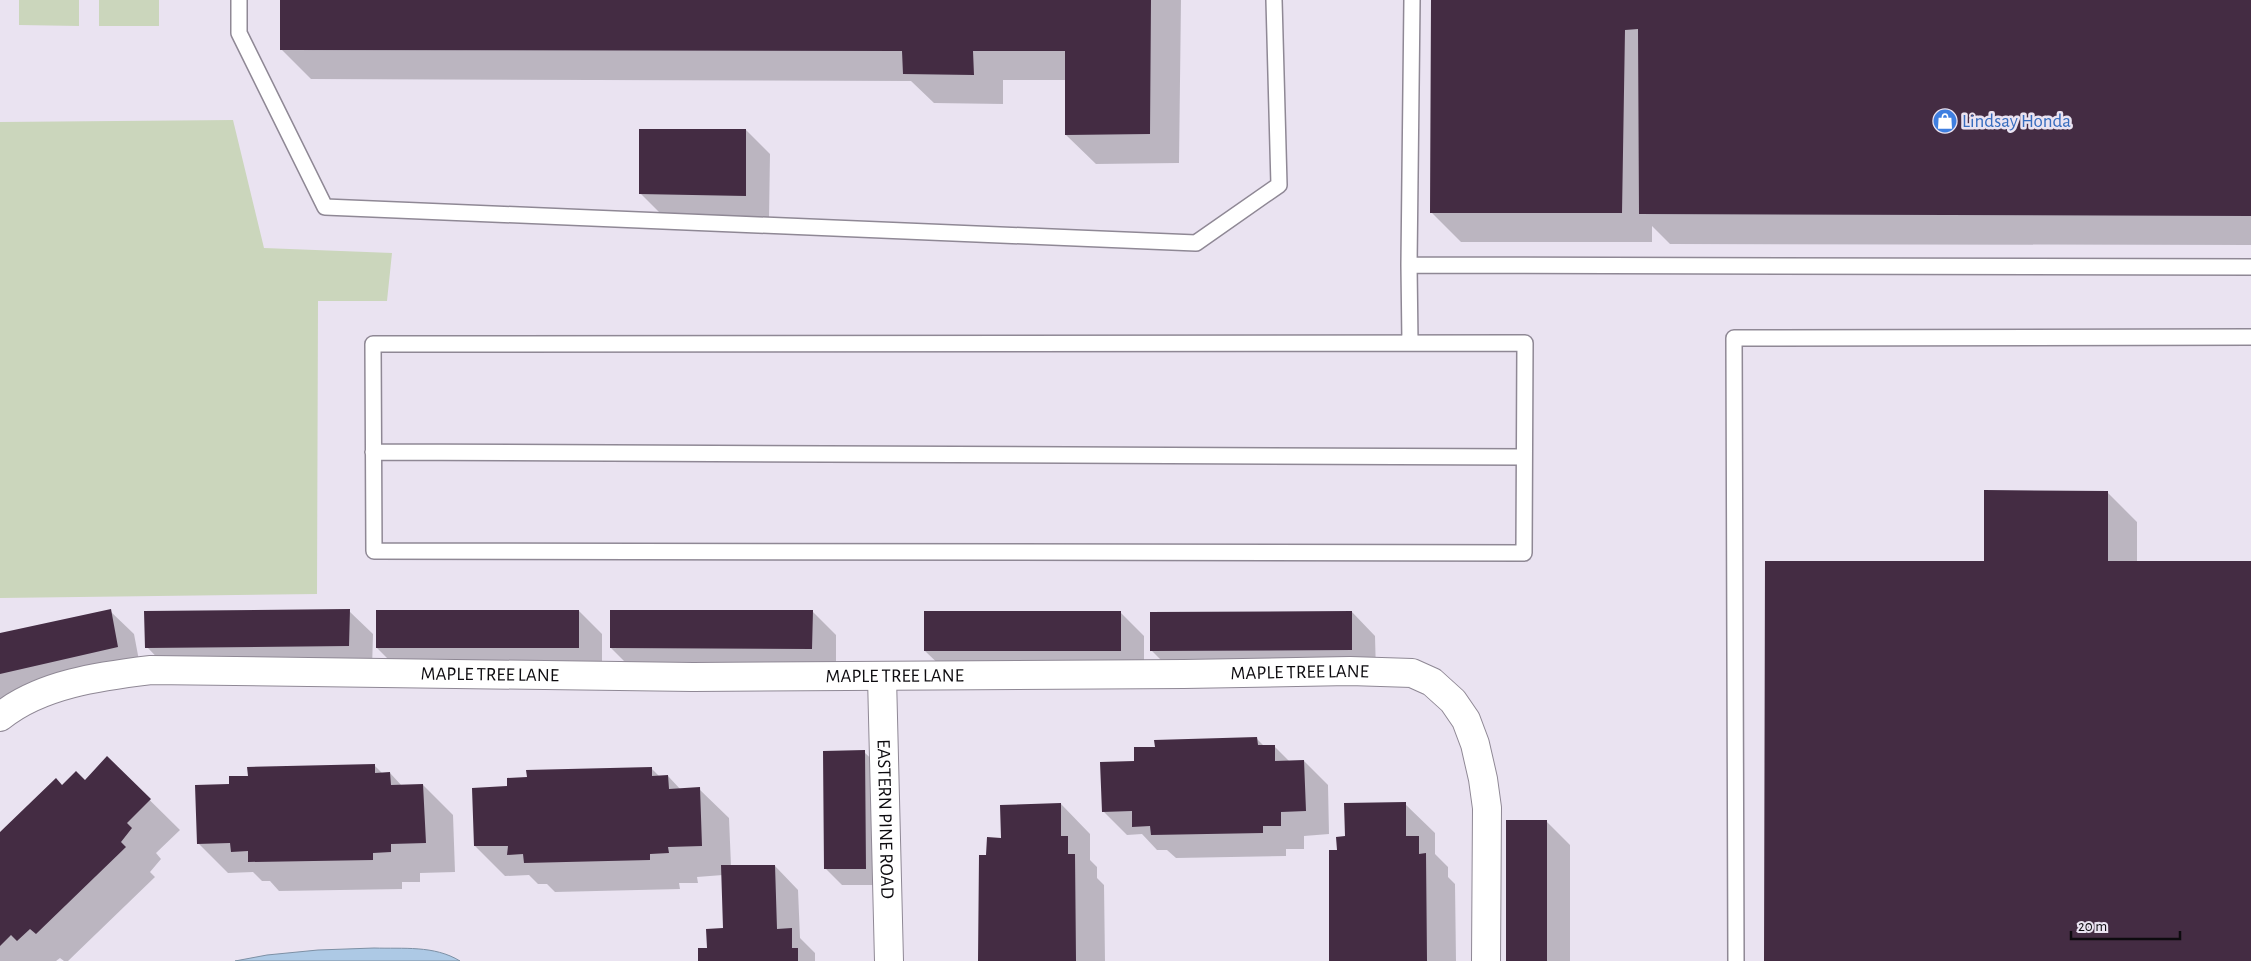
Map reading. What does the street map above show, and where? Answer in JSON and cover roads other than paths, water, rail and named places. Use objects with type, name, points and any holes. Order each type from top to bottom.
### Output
[{"type":"street","name":"MAPLE TREE LANE","points":[[0,717],[9,710],[62,685],[106,676],[151,670],[693,677],[882,677],[1350,671],[1412,673],[1432,682],[1453,701],[1466,720],[1475,744],[1484,779],[1487,808],[1486,961]]},
{"type":"street","name":"EASTERN PINE ROAD","points":[[882,677],[889,961]]},
{"type":"lane","points":[[239,0],[239,33],[325,207],[1196,244],[1279,185],[1274,0]]},
{"type":"lane","points":[[1410,343],[1412,0]]},
{"type":"lane","points":[[1409,265],[2251,267]]},
{"type":"lane","points":[[1736,961],[1734,338],[2251,337]]},
{"type":"lane","points":[[1410,343],[1525,343],[1524,553],[374,551],[373,344],[1410,343]]},
{"type":"lane","points":[[373,452],[1524,457]]},
{"type":"water","points":[[374,948],[429,950],[440,952],[460,961],[235,961],[267,955],[318,950]]},
{"type":"place","name":"Lindsay Honda","points":[[1945,121]]}]
